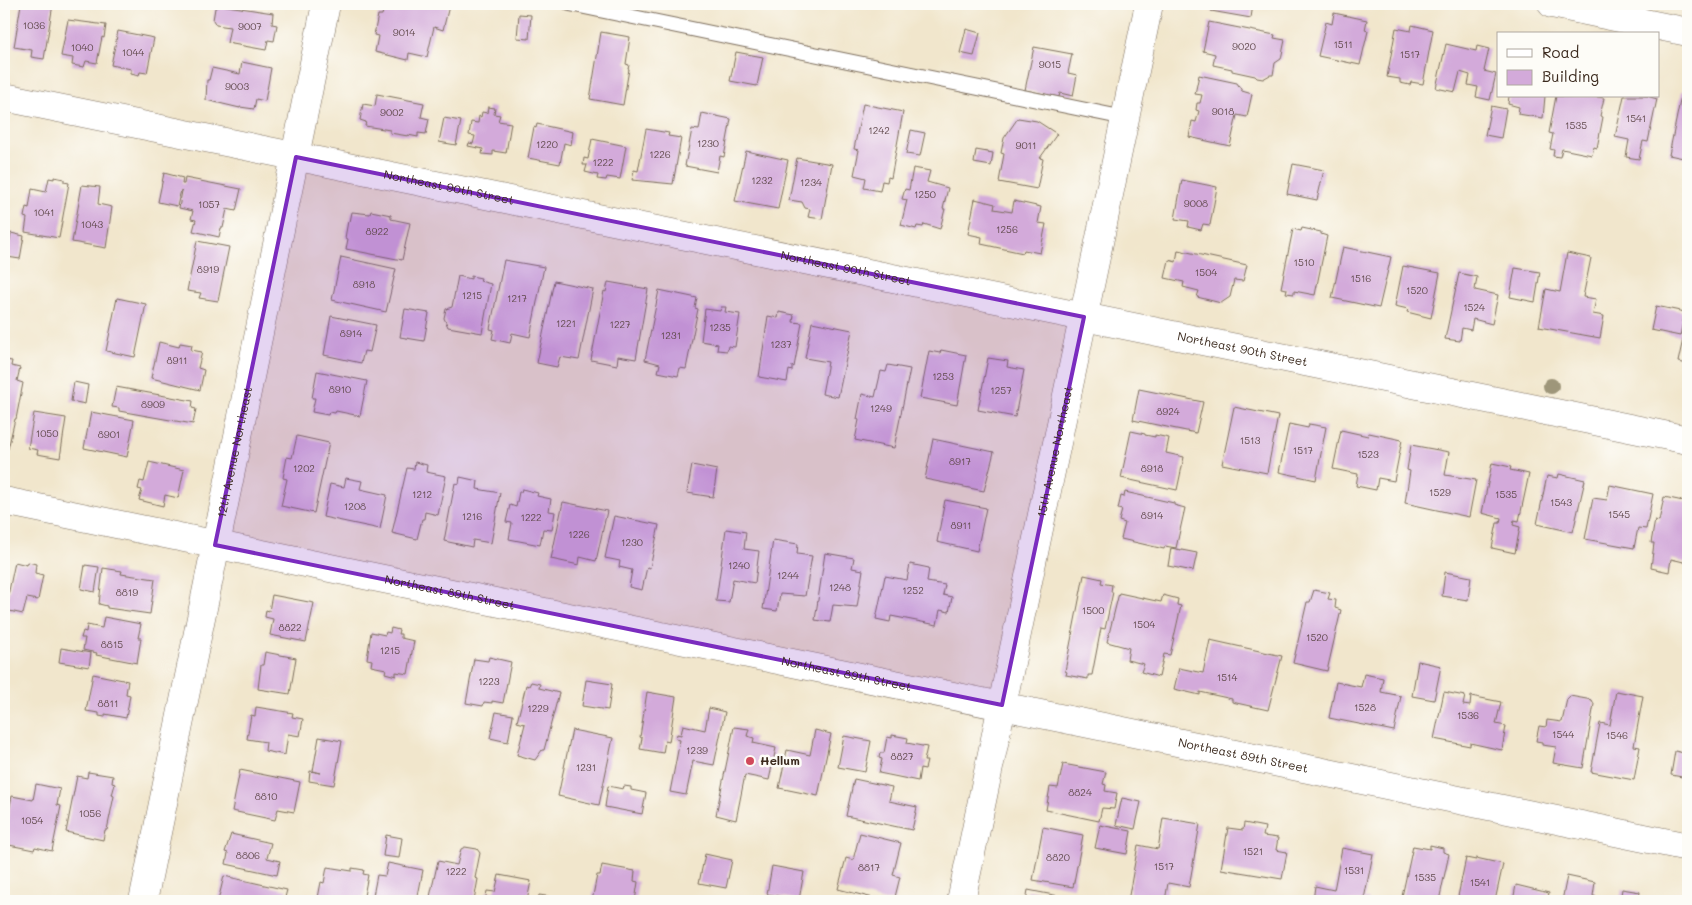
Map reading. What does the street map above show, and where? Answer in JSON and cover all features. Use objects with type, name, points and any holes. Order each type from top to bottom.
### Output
[{"type":"street","name":"12th Avenue Northeast","points":[[143,901],[326,4]]},
{"type":"street","name":"15th Avenue Northeast","points":[[961,901],[1149,4]]},
{"type":"street","points":[[1552,4],[1688,32]]},
{"type":"street","name":"Northeast 90th Street","points":[[4,97],[1688,440]]},
{"type":"street","name":"Northeast 89th Street","points":[[4,501],[1688,847]]},
{"type":"lane","points":[[570,4],[1125,118]]},
{"type":"highlighted area","points":[[296,157],[1084,317],[1002,705],[215,545]]},
{"type":"building","points":[[21,4],[53,4],[44,59],[31,57],[32,50],[14,47]]},
{"type":"building","points":[[385,4],[438,4],[449,6],[443,30],[434,27],[427,57],[409,53],[408,60],[375,52],[378,36],[374,35],[378,15],[382,15]]},
{"type":"building","points":[[1212,4],[1253,4],[1251,18],[1211,11]]},
{"type":"building","points":[[221,5],[273,13],[272,24],[277,25],[274,41],[268,40],[266,50],[227,43],[230,27],[216,25],[213,20],[215,8]]},
{"type":"building","points":[[1334,13],[1367,20],[1365,30],[1368,31],[1360,65],[1318,56],[1326,22],[1332,24]]},
{"type":"building","points":[[519,14],[531,15],[529,39],[517,38]]},
{"type":"building","points":[[68,20],[106,25],[97,63],[86,61],[84,67],[72,65],[73,58],[61,56]]},
{"type":"building","points":[[1209,22],[1275,35],[1274,38],[1285,40],[1281,59],[1275,63],[1273,75],[1263,79],[1257,78],[1232,71],[1232,69],[1213,65],[1215,54],[1203,51]]},
{"type":"building","points":[[1412,25],[1433,30],[1423,84],[1411,82],[1410,85],[1400,83],[1400,79],[1387,77],[1396,28],[1411,31]]},
{"type":"building","points":[[966,29],[980,33],[974,56],[960,53]]},
{"type":"building","points":[[118,31],[154,38],[147,73],[140,72],[139,75],[131,73],[131,69],[111,65]]},
{"type":"building","points":[[601,32],[630,37],[626,64],[629,65],[629,69],[623,105],[590,99]]},
{"type":"building","points":[[1446,44],[1476,51],[1477,46],[1489,49],[1484,71],[1496,74],[1490,100],[1476,97],[1478,87],[1468,85],[1470,75],[1460,72],[1455,92],[1436,88]]},
{"type":"building","points":[[1034,47],[1072,54],[1068,73],[1077,75],[1073,96],[1060,93],[1059,97],[1025,90]]},
{"type":"building","points":[[736,52],[763,57],[757,86],[730,81]]},
{"type":"building","points":[[242,62],[271,68],[265,101],[256,99],[254,109],[240,108],[206,100],[207,80],[209,80],[212,68],[240,74]]},
{"type":"building","points":[[1199,75],[1237,83],[1242,91],[1252,94],[1247,117],[1237,115],[1230,146],[1189,137],[1192,121],[1196,122],[1199,111],[1196,110],[1197,103],[1200,103],[1202,95],[1195,94]]},
{"type":"building","points":[[1682,91],[1688,92],[1688,159],[1669,155]]},
{"type":"building","points":[[377,94],[424,103],[421,117],[429,119],[426,134],[418,133],[418,137],[408,136],[390,133],[390,130],[365,126],[366,122],[360,120],[363,104],[375,106]]},
{"type":"building","points":[[1509,98],[1545,98],[1543,118],[1518,114],[1519,107],[1508,104]]},
{"type":"building","points":[[1556,98],[1604,98],[1600,116],[1603,117],[1597,148],[1594,147],[1592,155],[1562,149],[1560,157],[1553,156],[1554,150],[1550,149],[1553,134],[1549,133]]},
{"type":"building","points":[[1624,98],[1657,99],[1648,142],[1643,141],[1639,159],[1626,157],[1629,140],[1615,137]]},
{"type":"building","points":[[863,104],[903,112],[891,178],[888,177],[887,182],[882,181],[880,191],[864,188],[866,178],[854,175],[859,150],[854,149]]},
{"type":"building","points":[[1491,106],[1506,109],[1501,138],[1485,135]]},
{"type":"building","points":[[488,107],[495,108],[494,114],[500,115],[498,121],[511,123],[506,153],[493,151],[493,155],[482,154],[483,149],[468,146],[469,143],[473,144],[475,136],[469,135],[471,122],[478,123],[479,116],[481,117],[482,112],[487,113]]},
{"type":"building","points":[[702,113],[731,119],[724,157],[720,156],[717,172],[685,166],[692,129],[699,130]]},
{"type":"building","points":[[444,118],[461,121],[456,145],[439,142]]},
{"type":"building","points":[[1018,118],[1037,121],[1057,134],[1040,158],[1043,159],[1037,189],[999,182],[1004,154],[1001,153],[1004,138]]},
{"type":"building","points":[[537,124],[573,132],[571,145],[564,143],[560,164],[528,158],[534,127],[536,128]]},
{"type":"building","points":[[646,129],[669,133],[668,136],[681,138],[673,184],[632,180],[634,170],[638,171]]},
{"type":"building","points":[[911,130],[925,133],[920,156],[906,154]]},
{"type":"building","points":[[592,139],[626,146],[620,179],[607,177],[606,180],[597,179],[598,175],[585,172],[587,165],[583,165],[584,158],[588,159]]},
{"type":"building","points":[[976,150],[993,153],[991,166],[974,163]]},
{"type":"building","points":[[746,151],[788,160],[778,209],[735,201]]},
{"type":"building","points":[[797,158],[832,164],[822,219],[808,217],[810,209],[805,208],[802,202],[789,200]]},
{"type":"building","points":[[1293,164],[1324,170],[1317,200],[1287,194]]},
{"type":"building","points":[[913,168],[930,171],[927,182],[948,188],[940,229],[924,224],[923,227],[917,226],[916,229],[901,225],[907,200],[902,199],[905,189],[909,190]]},
{"type":"building","points":[[164,173],[183,178],[182,184],[184,184],[185,178],[241,189],[236,211],[227,209],[219,237],[193,231],[196,220],[191,219],[193,211],[179,208],[181,190],[177,206],[158,202]]},
{"type":"building","points":[[54,177],[64,179],[64,182],[69,183],[59,238],[25,232],[27,218],[24,217],[26,207],[29,208],[32,189],[46,192],[49,178],[54,179]]},
{"type":"building","points":[[1182,180],[1217,187],[1210,225],[1203,224],[1201,230],[1188,227],[1189,221],[1175,219]]},
{"type":"building","points":[[82,185],[100,187],[98,204],[112,207],[106,248],[72,242]]},
{"type":"building","points":[[975,199],[995,204],[994,209],[1012,212],[1014,201],[1041,207],[1038,223],[1046,224],[1040,253],[1024,250],[1023,253],[981,244],[982,237],[968,234]]},
{"type":"building","points":[[371,211],[391,215],[391,219],[410,223],[402,260],[346,249],[348,239],[345,238],[348,221],[350,222],[352,212],[370,214]]},
{"type":"building","points":[[1302,228],[1321,232],[1321,234],[1327,236],[1315,295],[1294,291],[1294,294],[1286,293],[1287,289],[1281,288],[1293,229],[1301,231]]},
{"type":"building","points":[[4,232],[8,232],[5,251],[4,251]]},
{"type":"building","points":[[11,233],[24,236],[20,259],[7,257]]},
{"type":"building","points":[[197,241],[229,247],[218,301],[199,298],[201,293],[187,291]]},
{"type":"building","points":[[1343,247],[1391,257],[1379,308],[1332,298]]},
{"type":"building","points":[[1178,250],[1247,265],[1243,281],[1234,280],[1230,297],[1221,303],[1197,297],[1199,291],[1183,287],[1184,282],[1165,278],[1169,260],[1176,262]]},
{"type":"building","points":[[1567,253],[1591,258],[1583,297],[1596,299],[1593,314],[1604,316],[1600,338],[1539,327],[1546,289],[1560,292]]},
{"type":"building","points":[[341,257],[396,269],[386,312],[332,300]]},
{"type":"building","points":[[504,260],[544,267],[530,337],[512,333],[510,343],[492,339],[494,330],[490,329]]},
{"type":"building","points":[[1403,266],[1440,273],[1431,318],[1407,312],[1408,309],[1395,306]]},
{"type":"building","points":[[1515,268],[1540,272],[1535,302],[1510,297]]},
{"type":"building","points":[[1459,273],[1477,277],[1475,290],[1498,295],[1492,324],[1473,319],[1471,330],[1462,328],[1460,341],[1445,339]]},
{"type":"building","points":[[458,276],[471,279],[471,276],[481,278],[480,281],[491,284],[482,333],[448,327],[444,318],[446,309],[452,307]]},
{"type":"building","points":[[554,281],[593,289],[579,360],[560,357],[557,367],[537,363]]},
{"type":"building","points":[[608,282],[648,289],[636,359],[618,356],[617,365],[591,360],[604,291],[606,292]]},
{"type":"building","points":[[659,290],[697,298],[695,308],[698,309],[686,369],[680,368],[678,376],[658,372],[660,364],[645,360]]},
{"type":"building","points":[[117,298],[146,304],[135,357],[106,351]]},
{"type":"building","points":[[1656,306],[1685,312],[1680,336],[1651,330]]},
{"type":"building","points":[[721,307],[726,307],[725,312],[740,314],[735,347],[728,346],[727,351],[717,350],[718,344],[701,341],[705,309],[720,311]]},
{"type":"building","points":[[405,309],[429,313],[424,341],[400,337]]},
{"type":"building","points":[[779,312],[794,315],[793,322],[802,323],[794,367],[792,366],[792,371],[789,370],[787,382],[759,377],[768,316],[778,318]]},
{"type":"building","points":[[331,316],[376,325],[370,352],[364,351],[361,363],[324,355]]},
{"type":"building","points":[[812,322],[852,330],[838,397],[822,394],[828,362],[805,358]]},
{"type":"building","points":[[1685,330],[1688,330],[1688,364],[1678,362]]},
{"type":"building","points":[[159,342],[179,347],[180,343],[192,345],[191,350],[202,352],[198,368],[204,370],[200,390],[151,378]]},
{"type":"building","points":[[941,350],[966,355],[957,405],[920,398],[929,351],[940,353]]},
{"type":"building","points":[[988,358],[1008,361],[1007,367],[1024,370],[1015,417],[978,410]]},
{"type":"building","points":[[5,360],[12,361],[11,366],[20,368],[17,381],[23,383],[8,449],[4,449]]},
{"type":"building","points":[[888,365],[910,369],[894,448],[855,440],[862,394],[875,397],[881,371],[886,372]]},
{"type":"building","points":[[317,371],[367,381],[360,416],[336,411],[335,413],[329,412],[328,415],[312,412],[315,398],[312,398]]},
{"type":"building","points":[[74,382],[88,385],[85,404],[71,401]]},
{"type":"building","points":[[116,387],[193,401],[192,408],[196,409],[193,424],[119,411],[119,408],[112,407]]},
{"type":"building","points":[[1139,389],[1203,402],[1196,433],[1133,420]]},
{"type":"building","points":[[1234,407],[1278,416],[1267,473],[1222,464]]},
{"type":"building","points":[[91,412],[134,420],[127,457],[84,448]]},
{"type":"building","points":[[34,413],[66,418],[60,458],[37,454],[38,450],[28,448]]},
{"type":"building","points":[[1289,424],[1308,428],[1309,424],[1326,427],[1316,480],[1279,472]]},
{"type":"building","points":[[1341,430],[1368,436],[1369,433],[1402,440],[1394,481],[1378,478],[1376,490],[1356,486],[1358,474],[1333,469]]},
{"type":"building","points":[[1131,431],[1155,437],[1155,435],[1169,438],[1166,453],[1184,457],[1177,490],[1121,478]]},
{"type":"building","points":[[297,436],[329,443],[314,513],[281,506],[287,479],[283,478],[287,457],[292,458]]},
{"type":"building","points":[[933,439],[994,452],[984,491],[925,479]]},
{"type":"building","points":[[1411,445],[1449,452],[1445,475],[1476,480],[1469,517],[1405,503],[1410,471],[1407,470]]},
{"type":"building","points":[[149,462],[184,470],[178,498],[165,495],[163,506],[139,500],[142,490],[138,489],[140,481],[144,482]]},
{"type":"building","points":[[415,462],[427,465],[426,472],[446,476],[438,515],[425,512],[417,539],[392,533],[407,468],[414,469]]},
{"type":"building","points":[[1492,463],[1511,467],[1510,470],[1529,474],[1519,521],[1514,520],[1513,525],[1520,527],[1515,553],[1492,548],[1497,523],[1500,523],[1501,518],[1482,513]]},
{"type":"building","points":[[692,465],[717,470],[713,497],[687,493]]},
{"type":"building","points":[[1559,474],[1585,480],[1573,532],[1537,524],[1547,476],[1558,478]]},
{"type":"building","points":[[460,477],[478,481],[477,489],[500,493],[491,543],[473,540],[472,547],[444,541],[455,483],[459,484]]},
{"type":"building","points":[[346,478],[362,481],[360,489],[387,495],[380,529],[323,517],[330,484],[344,487]]},
{"type":"building","points":[[1610,485],[1653,494],[1646,529],[1638,528],[1634,548],[1585,539],[1593,498],[1607,500]]},
{"type":"building","points":[[522,489],[538,493],[537,496],[551,499],[549,511],[555,512],[552,530],[543,529],[540,545],[509,539],[512,523],[506,522],[510,505],[516,507],[519,492]]},
{"type":"building","points":[[1125,492],[1174,503],[1174,505],[1185,508],[1176,548],[1165,546],[1164,549],[1121,539],[1125,523],[1119,521],[1122,510],[1118,509],[1121,496],[1124,497]]},
{"type":"building","points":[[1664,497],[1688,502],[1688,563],[1671,559],[1669,572],[1651,568],[1654,543],[1651,543],[1655,520],[1659,521]]},
{"type":"building","points":[[945,500],[986,508],[977,551],[937,542]]},
{"type":"building","points":[[563,502],[607,511],[596,561],[580,557],[579,565],[551,559]]},
{"type":"building","points":[[614,516],[659,525],[650,568],[647,567],[642,590],[629,587],[632,570],[619,567],[620,561],[605,558]]},
{"type":"building","points":[[726,529],[746,532],[744,549],[759,551],[755,583],[733,579],[729,602],[716,601]]},
{"type":"building","points":[[773,540],[798,544],[797,554],[812,556],[805,596],[780,594],[777,611],[763,609]]},
{"type":"building","points":[[1171,548],[1197,553],[1193,571],[1168,566]]},
{"type":"building","points":[[825,553],[854,558],[852,568],[863,570],[857,607],[833,605],[830,622],[815,620]]},
{"type":"building","points":[[15,562],[27,565],[28,562],[36,564],[35,573],[43,575],[38,600],[27,598],[23,614],[5,610]]},
{"type":"building","points":[[910,564],[929,568],[927,582],[945,585],[943,595],[952,597],[949,612],[940,610],[937,625],[891,616],[890,622],[876,619],[885,576],[907,580]]},
{"type":"building","points":[[85,565],[99,567],[95,592],[81,589]]},
{"type":"building","points":[[103,568],[122,571],[121,574],[155,579],[150,614],[107,608],[107,606],[99,604]]},
{"type":"building","points":[[1445,572],[1471,577],[1468,600],[1442,596]]},
{"type":"building","points":[[1084,575],[1102,579],[1101,583],[1112,585],[1111,592],[1113,592],[1105,629],[1101,628],[1092,675],[1088,675],[1088,679],[1066,675],[1067,672],[1065,671]]},
{"type":"building","points":[[1314,590],[1330,593],[1328,599],[1336,600],[1335,608],[1341,610],[1327,671],[1293,663],[1307,602],[1310,602]]},
{"type":"building","points":[[1119,593],[1161,602],[1163,595],[1178,599],[1177,605],[1181,606],[1170,655],[1164,654],[1159,677],[1141,672],[1144,664],[1127,660],[1129,648],[1107,642]]},
{"type":"building","points":[[272,595],[314,603],[306,642],[270,635],[273,619],[265,617],[266,610],[269,611]]},
{"type":"building","points":[[104,617],[141,624],[138,638],[141,638],[137,663],[96,655],[97,653],[83,650],[85,638],[81,638],[83,631],[86,632],[87,625],[102,628]]},
{"type":"building","points":[[391,628],[399,630],[398,634],[401,634],[401,638],[414,641],[408,674],[396,672],[396,676],[385,673],[386,669],[371,666],[372,660],[367,659],[371,632],[385,635],[386,632],[390,633]]},
{"type":"building","points":[[1210,640],[1282,656],[1268,710],[1232,702],[1232,699],[1174,689],[1179,668],[1203,673]]},
{"type":"building","points":[[61,648],[91,653],[89,667],[59,662]]},
{"type":"building","points":[[265,652],[296,658],[290,694],[258,689],[261,665],[263,665]]},
{"type":"building","points":[[489,657],[511,662],[503,703],[484,702],[483,706],[466,703],[474,659],[488,661]]},
{"type":"building","points":[[1418,661],[1441,666],[1434,700],[1412,696]]},
{"type":"building","points":[[93,674],[128,681],[126,694],[130,695],[126,718],[105,714],[105,717],[99,716],[99,713],[86,711]]},
{"type":"building","points":[[1364,674],[1383,678],[1381,692],[1401,696],[1394,731],[1329,718],[1336,682],[1361,687]]},
{"type":"building","points":[[586,680],[612,684],[608,710],[582,706]]},
{"type":"building","points":[[531,682],[540,684],[539,688],[559,693],[544,750],[535,760],[517,755],[525,724],[517,722],[526,685],[529,686]]},
{"type":"building","points":[[1616,691],[1643,696],[1634,746],[1640,747],[1634,780],[1591,772],[1600,723],[1610,725]]},
{"type":"building","points":[[647,692],[676,697],[669,742],[665,741],[663,753],[640,749]]},
{"type":"building","points":[[1444,692],[1465,696],[1463,705],[1470,706],[1471,696],[1501,702],[1496,724],[1506,726],[1502,750],[1470,743],[1470,746],[1434,739]]},
{"type":"building","points":[[1570,696],[1592,700],[1594,704],[1583,768],[1553,763],[1556,747],[1542,745],[1542,742],[1536,741],[1539,726],[1546,727],[1547,720],[1562,722],[1567,699]]},
{"type":"building","points":[[256,707],[293,713],[292,717],[303,719],[300,736],[288,734],[285,755],[265,751],[266,742],[247,739],[251,715],[255,716]]},
{"type":"building","points":[[709,708],[725,712],[714,765],[693,761],[686,795],[670,792],[680,740],[676,739],[677,734],[681,735],[683,725],[705,730]]},
{"type":"building","points":[[496,712],[513,715],[508,742],[490,738]]},
{"type":"building","name":"Hellum","points":[[734,727],[749,729],[747,736],[754,738],[753,743],[776,748],[769,780],[745,775],[736,820],[716,815]]},
{"type":"building","points":[[572,730],[613,738],[599,805],[558,796]]},
{"type":"building","points":[[815,730],[831,734],[818,796],[779,788],[787,750],[810,755]]},
{"type":"building","points":[[892,735],[908,738],[907,743],[927,747],[924,761],[927,761],[925,769],[920,768],[918,781],[879,773],[882,759],[879,758],[880,753],[884,753],[887,737],[892,738]]},
{"type":"building","points":[[844,736],[871,741],[865,772],[838,767]]},
{"type":"building","points":[[319,737],[342,741],[334,785],[309,781],[310,771],[321,773],[313,771]]},
{"type":"building","points":[[1675,751],[1688,754],[1688,778],[1671,775]]},
{"type":"building","points":[[1063,764],[1106,772],[1103,784],[1106,785],[1105,791],[1117,793],[1114,809],[1102,808],[1099,821],[1046,810],[1050,787],[1058,788]]},
{"type":"building","points":[[240,770],[300,782],[294,812],[278,809],[275,820],[232,811]]},
{"type":"building","points":[[88,772],[113,776],[112,783],[115,784],[107,830],[105,830],[103,840],[66,832],[77,776],[87,778]]},
{"type":"building","points":[[854,779],[892,787],[889,801],[917,807],[912,830],[846,816]]},
{"type":"building","points":[[36,784],[60,789],[57,805],[61,806],[52,851],[35,847],[34,850],[4,844],[4,834],[12,796],[33,800]]},
{"type":"building","points":[[608,786],[623,789],[624,786],[631,787],[631,790],[646,793],[642,814],[605,807]]},
{"type":"building","points":[[1122,798],[1141,802],[1135,829],[1116,825]]},
{"type":"building","points":[[1163,818],[1200,824],[1189,887],[1168,883],[1165,901],[1128,901],[1138,845],[1158,849]]},
{"type":"building","points":[[1244,823],[1265,827],[1263,836],[1278,838],[1276,850],[1287,852],[1282,879],[1221,869],[1228,828],[1243,830]]},
{"type":"building","points":[[1100,825],[1131,831],[1127,854],[1095,848]]},
{"type":"building","points":[[1043,827],[1083,835],[1073,887],[1033,880]]},
{"type":"building","points":[[860,833],[901,843],[893,875],[900,877],[894,901],[885,901],[838,889],[846,858],[853,860]]},
{"type":"building","points":[[231,834],[271,843],[267,858],[280,861],[277,875],[226,864],[228,853],[225,852]]},
{"type":"building","points":[[386,835],[402,838],[399,858],[383,856]]},
{"type":"building","points":[[1430,845],[1443,848],[1443,852],[1449,854],[1439,901],[1401,901],[1413,846],[1430,849]]},
{"type":"building","points":[[465,847],[477,849],[480,853],[475,878],[478,879],[474,901],[429,901],[438,861],[457,865],[461,849]]},
{"type":"building","points":[[1342,848],[1373,854],[1364,899],[1369,899],[1368,901],[1313,901],[1315,886],[1334,890]]},
{"type":"building","points":[[705,854],[732,860],[726,888],[699,883]]},
{"type":"building","points":[[1466,858],[1476,860],[1476,858],[1503,864],[1495,901],[1457,901]]},
{"type":"building","points":[[388,863],[423,870],[417,901],[372,901],[377,875],[385,876]]},
{"type":"building","points":[[602,865],[635,871],[634,881],[638,882],[635,901],[592,901],[597,875],[600,875]]},
{"type":"building","points":[[772,866],[804,872],[799,900],[767,894]]},
{"type":"building","points":[[327,867],[352,871],[352,868],[364,870],[363,874],[368,875],[363,901],[320,901],[321,898],[318,898],[321,882],[324,883]]},
{"type":"building","points":[[499,875],[531,881],[527,901],[485,901],[487,891],[495,892]]},
{"type":"building","points":[[224,876],[287,890],[284,901],[218,901]]},
{"type":"building","points":[[1567,876],[1595,882],[1593,896],[1608,899],[1607,901],[1562,901]]},
{"type":"building","points":[[1516,885],[1549,893],[1547,901],[1513,901]]},
{"type":"building","points":[[1622,889],[1640,892],[1639,898],[1642,901],[1620,901]]},
{"type":"building","points":[[1028,890],[1069,898],[1069,901],[1026,901]]},
{"type":"building","points":[[539,895],[573,900],[573,901],[538,901]]},
{"type":"place","name":"Hellum","points":[[750,761]]}]
